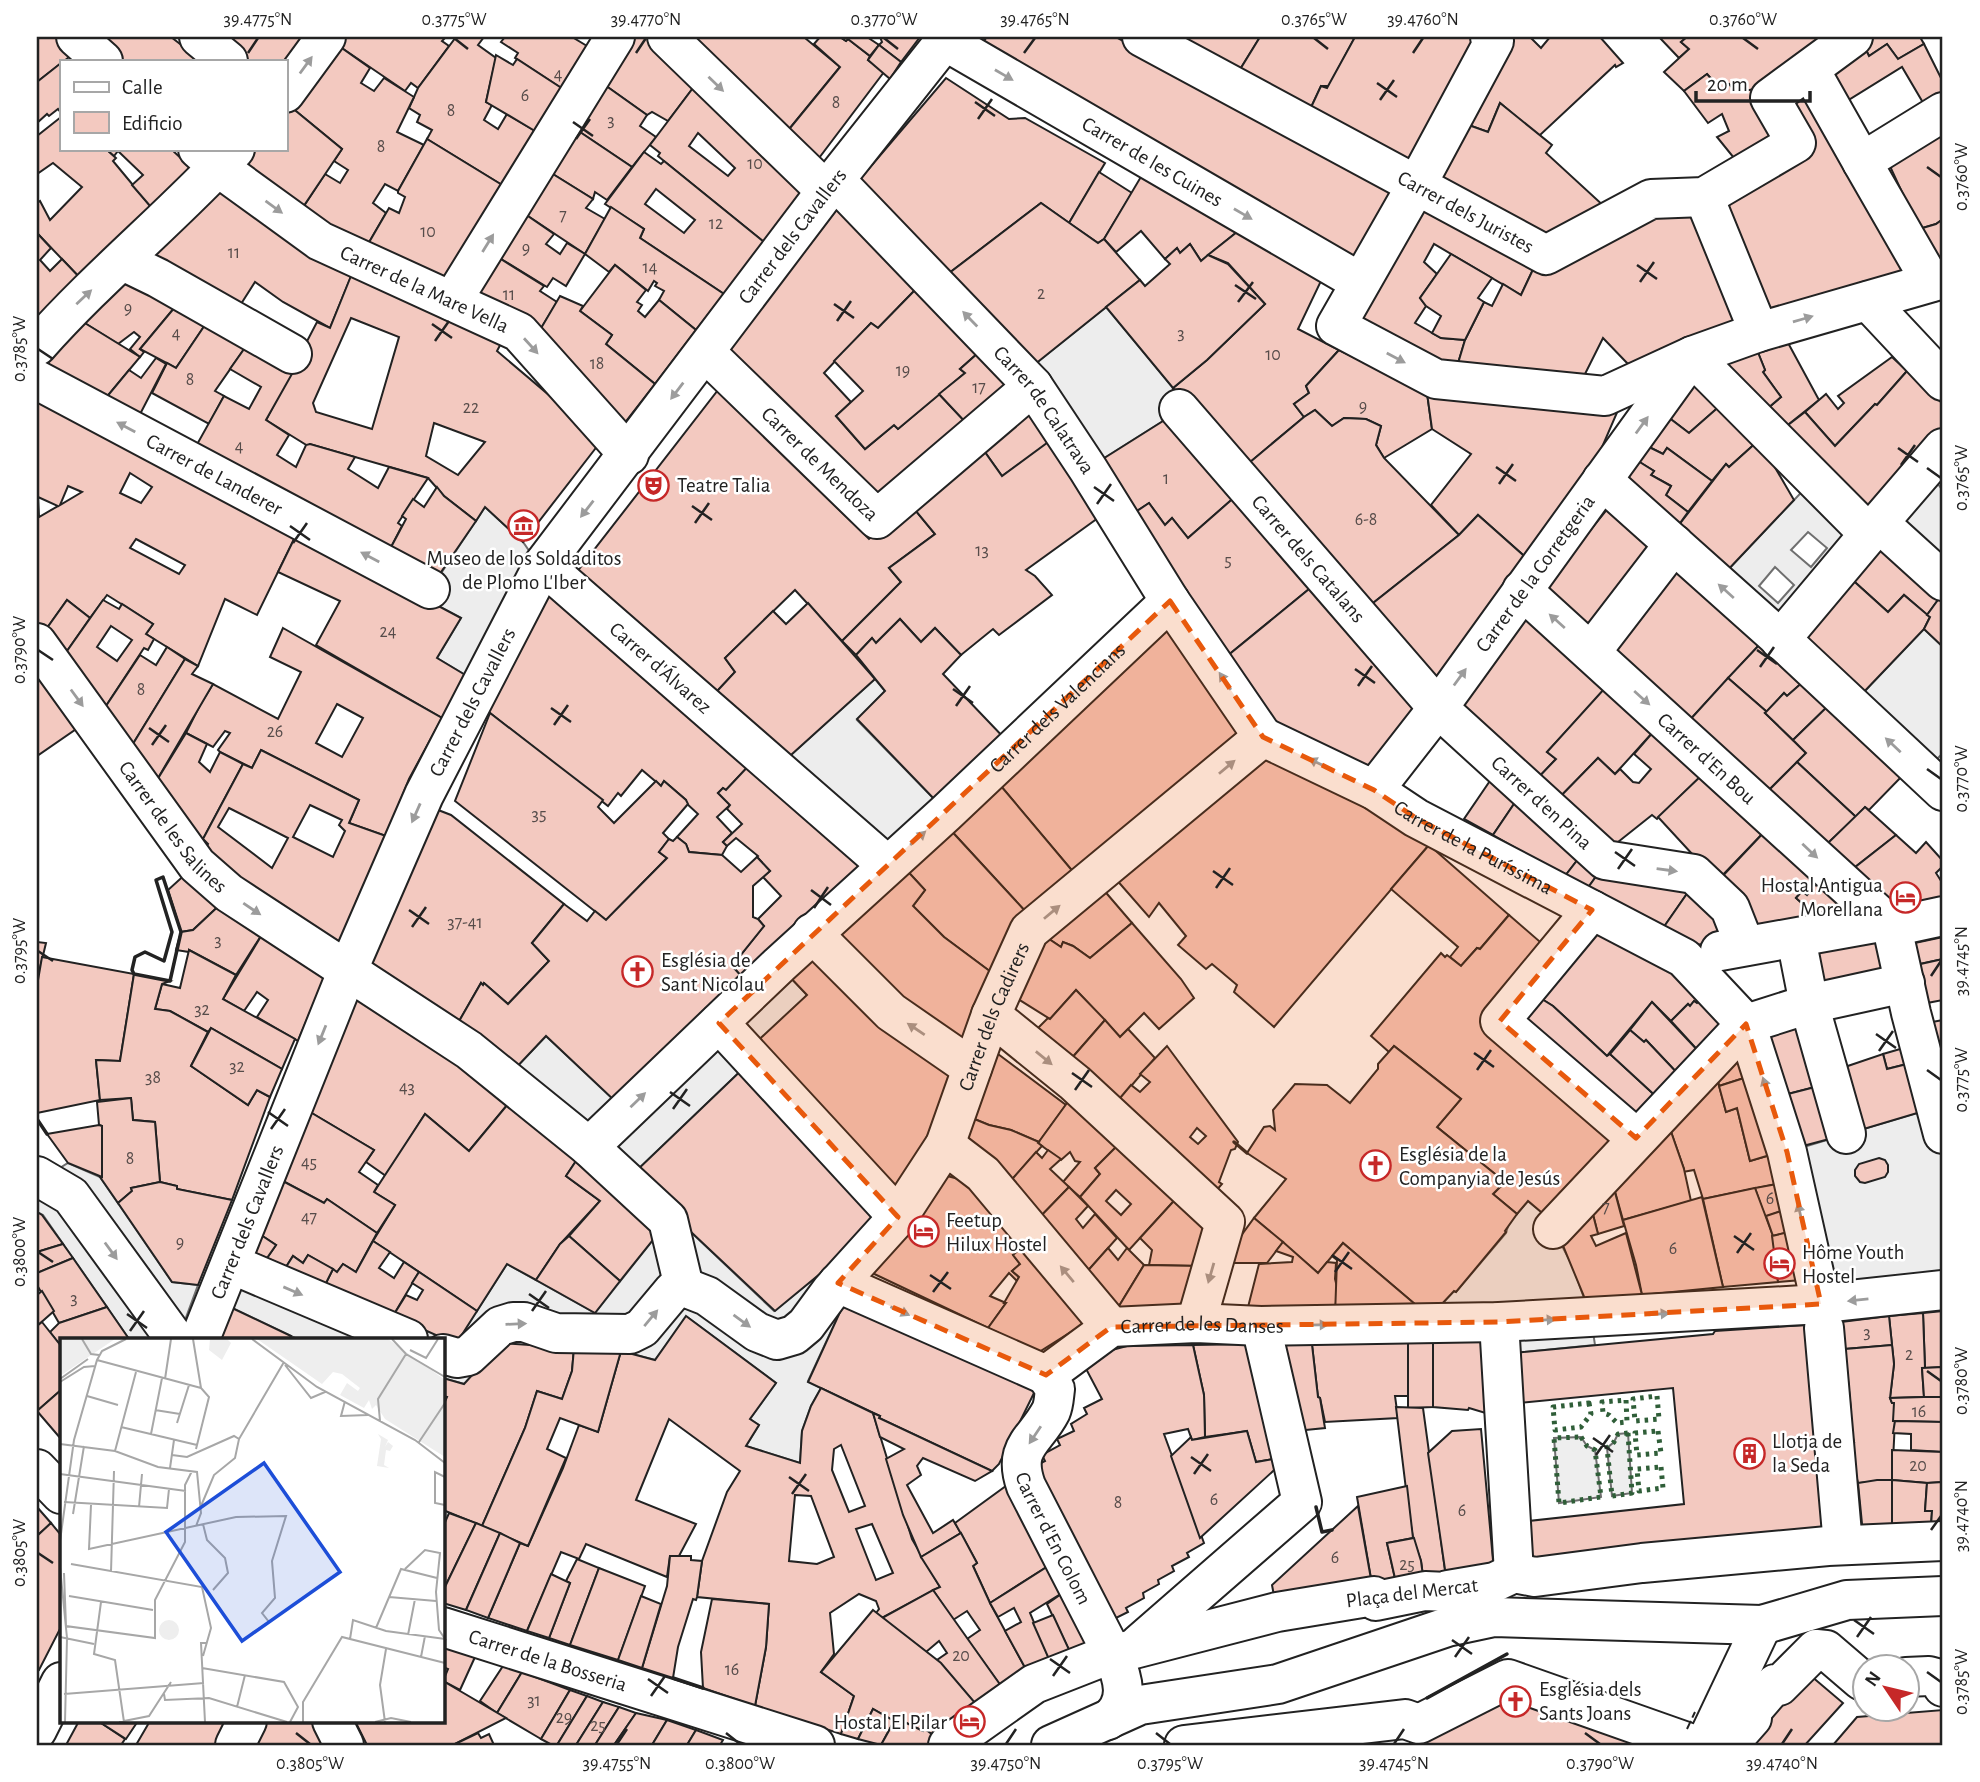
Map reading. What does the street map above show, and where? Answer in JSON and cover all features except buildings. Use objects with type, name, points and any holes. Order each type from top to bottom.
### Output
[{"type":"street","points":[[76,37],[102,60]]},
{"type":"street","points":[[199,37],[227,60]]},
{"type":"street","points":[[287,90],[326,37]]},
{"type":"street","points":[[452,300],[615,37]]},
{"type":"street","name":"Carrer de Calatrava","points":[[667,37],[831,186],[1033,386],[1083,460],[1170,601],[1263,737]]},
{"type":"street","name":"Carrer dels Juristes","points":[[1142,37],[1546,255],[1651,199],[1704,197]]},
{"type":"street","points":[[1490,37],[1494,41],[1336,326],[1436,379],[1605,396],[1692,356],[1759,332],[1937,281],[1862,162],[1811,71]]},
{"type":"street","points":[[1759,332],[1704,197],[1796,143],[1770,98],[1811,71],[1853,37]]},
{"type":"street","name":"Carrer dels Cavallers","points":[[200,1338],[347,972],[424,795],[543,565],[831,186],[947,39]]},
{"type":"street","name":"Carrer de les Cuines","points":[[947,39],[1360,282]]},
{"type":"street","points":[[1862,162],[1943,112]]},
{"type":"street","points":[[37,346],[64,316],[123,261],[217,155]]},
{"type":"street","name":"Carrer de la Mare Vella","points":[[217,155],[320,241],[519,332],[629,455]]},
{"type":"street","points":[[123,261],[292,354]]},
{"type":"street","points":[[1868,301],[1943,381]]},
{"type":"street","name":"Carrer de Mendoza","points":[[706,353],[877,519],[1033,386]]},
{"type":"street","points":[[1692,356],[1821,488],[1943,581]]},
{"type":"street","name":"Carrer de la Corretgeria","points":[[1374,790],[1438,708],[1692,356]]},
{"type":"street","name":"Carrer de Landerer","points":[[37,380],[430,589]]},
{"type":"street","name":"Carrer dels Catalans","points":[[1179,409],[1438,708]]},
{"type":"street","points":[[1780,640],[1943,448]]},
{"type":"street","points":[[1602,480],[1943,791]]},
{"type":"street","points":[[1591,652],[1674,544]]},
{"type":"street","name":"Carrer d'Álvarez","points":[[543,565],[887,865]]},
{"type":"street","name":"Carrer d'En Bou","points":[[1522,590],[1889,924]]},
{"type":"street","name":"Carrer dels Valencians","points":[[589,1147],[813,933],[946,813],[1170,601]]},
{"type":"street","name":"Carrer de les Salines","points":[[37,643],[197,865],[229,893],[347,972],[470,1049],[589,1147],[668,1220],[684,1287]]},
{"type":"street","name":"Carrer d'en Pina","points":[[1438,708],[1605,860],[1694,874],[1730,908],[1745,946]]},
{"type":"street","name":"Carrer de la Puríssima","points":[[1263,737],[1374,790],[1416,818],[1684,958],[1746,1024]]},
{"type":"street","name":"Carrer dels Cadirers","points":[[684,1287],[707,1296],[757,1332],[777,1340],[794,1335],[806,1325],[838,1283],[898,1217],[945,1146],[991,1015],[1029,931],[1263,737]]},
{"type":"street","points":[[1592,910],[1500,1021],[1636,1138]]},
{"type":"street","points":[[1684,958],[1943,916]]},
{"type":"street","points":[[1889,924],[1920,1001],[1942,1124]]},
{"type":"street","points":[[813,933],[891,1012],[972,1068]]},
{"type":"street","points":[[1796,938],[1809,1004],[1846,1134]]},
{"type":"street","points":[[1553,1229],[1746,1024],[1809,1004],[1920,1001]]},
{"type":"street","points":[[991,1015],[1075,1083],[1225,1222],[1196,1323]]},
{"type":"street","points":[[719,1023],[898,1217]]},
{"type":"street","points":[[1746,1024],[1787,1152],[1822,1316],[1843,1545]]},
{"type":"street","points":[[945,1146],[983,1174],[1111,1327]]},
{"type":"street","points":[[37,1175],[71,1196],[174,1338]]},
{"type":"street","points":[[231,1264],[349,1329],[402,1338]]},
{"type":"street","points":[[838,1283],[1046,1375]]},
{"type":"street","points":[[452,1356],[475,1350],[500,1326],[513,1322],[524,1322],[556,1332],[630,1334],[642,1328],[673,1291],[684,1287]]},
{"type":"street","name":"Carrer de les Danses","points":[[1046,1375],[1111,1327],[1196,1323],[1261,1326],[1591,1318],[1822,1316],[1943,1290]]},
{"type":"street","points":[[1499,1322],[1514,1573]]},
{"type":"street","points":[[1121,1656],[1302,1502],[1261,1326]]},
{"type":"street","name":"Carrer d'En Colom","points":[[1046,1375],[1055,1389],[1052,1409],[1021,1455],[1020,1470],[1098,1630],[1121,1656],[1123,1685],[1115,1713]]},
{"type":"street","points":[[37,1469],[60,1493]]},
{"type":"street","name":"Plaça del Mercat","points":[[948,1745],[1034,1684],[1121,1656],[1277,1612],[1374,1596],[1376,1601],[1425,1591],[1448,1592],[1494,1582],[1514,1573],[1535,1577],[1642,1563],[1843,1545],[1943,1541]]},
{"type":"street","name":"Plaça del Mercat","points":[[1051,1745],[1115,1713],[1140,1705],[1278,1684],[1447,1627],[1494,1617],[1762,1625],[1847,1600],[1943,1596]]},
{"type":"street","points":[[1705,1745],[1762,1625]]},
{"type":"street","name":"Carrer de la Bosseria","points":[[444,1627],[799,1743]]},
{"type":"street","points":[[1714,1745],[1731,1743],[1752,1718],[1749,1714],[1775,1684],[1779,1686],[1816,1649],[1826,1650],[1850,1671]]},
{"type":"street","points":[[1920,1676],[1940,1679],[1943,1687]]},
{"type":"street","points":[[1184,1745],[1399,1732],[1508,1679],[1695,1745]]},
{"type":"street","points":[[37,1730],[60,1684]]},
{"type":"street","points":[[235,1745],[246,1722]]},
{"type":"street","points":[[332,1722],[344,1745]]},
{"type":"highlighted area","points":[[1170,601],[1263,737],[1374,790],[1416,818],[1592,910],[1500,1021],[1636,1138],[1746,1024],[1787,1152],[1821,1304],[1499,1322],[1111,1327],[1046,1375],[838,1283],[898,1217],[719,1023]]},
{"type":"shaded area","points":[[1106,307],[1185,402],[1171,416],[1098,462],[1051,440],[1047,442],[1019,398],[1029,369]]},
{"type":"shaded area","points":[[1933,477],[1943,491],[1943,591],[1795,638],[1724,574],[1813,480]],"holes":[[[1808,532],[1827,548],[1811,567],[1791,550]],[[1775,567],[1794,585],[1778,603],[1759,586]]]},
{"type":"shaded area","points":[[485,507],[523,542],[532,555],[467,676],[437,658],[461,618],[424,599]]},
{"type":"shaded area","points":[[1924,629],[1943,647],[1943,753],[1932,764],[1860,696]]},
{"type":"shaded area","points":[[875,679],[885,691],[857,720],[939,804],[900,863],[781,764]]},
{"type":"shaded area","points":[[787,974],[807,995],[750,1062],[633,1174],[774,1311],[821,1273],[831,1291],[846,1299],[808,1381],[821,1388],[802,1431],[800,1463],[746,1446],[759,1425],[750,1419],[776,1383],[687,1317],[655,1360],[621,1351],[464,1384],[444,1378],[444,1338],[295,1338],[230,1307],[250,1251],[456,1343],[507,1264],[595,1313],[664,1226],[512,1072],[546,1036],[588,1075]]},
{"type":"shaded area","points":[[1943,1105],[1943,1311],[1824,1324],[1787,1152]]},
{"type":"shaded area","points":[[37,1158],[50,1174],[68,1163],[100,1177],[172,1282],[198,1285],[178,1338],[128,1338],[43,1215],[37,1212]]},
{"type":"shaded area","points":[[1528,1201],[1547,1217],[1573,1267],[1591,1318],[1595,1345],[1514,1353],[1440,1306],[1456,1292],[1506,1233],[1509,1223]]},
{"type":"shaded area","points":[[1628,1433],[1632,1493],[1612,1496],[1607,1448],[1618,1434]]},
{"type":"shaded area","points":[[1581,1437],[1587,1446],[1595,1450],[1601,1497],[1559,1503],[1554,1438]]},
{"type":"hedge","points":[[1657,1396],[1659,1419],[1635,1421],[1633,1399],[1657,1396]]},
{"type":"hedge","points":[[1626,1400],[1627,1422],[1617,1423],[1603,1413],[1602,1402],[1626,1400]]},
{"type":"hedge","points":[[1589,1403],[1591,1414],[1581,1427],[1555,1430],[1553,1407],[1589,1403]]},
{"type":"hedge","points":[[1658,1431],[1661,1453],[1637,1455],[1635,1433],[1658,1431]]},
{"type":"hedge","points":[[1628,1433],[1632,1493],[1612,1496],[1607,1448],[1618,1434],[1628,1433]]},
{"type":"hedge","points":[[1581,1437],[1587,1446],[1595,1450],[1601,1497],[1559,1503],[1554,1438],[1581,1437]]},
{"type":"hedge","points":[[1661,1467],[1663,1488],[1639,1491],[1637,1469],[1661,1467]]},
{"type":"fence","points":[[1687,1729],[1695,1712]]},
{"type":"wall","points":[[163,877],[181,932],[170,981],[134,974],[132,970],[135,957],[145,952],[164,961],[172,932],[156,880],[163,877]]},
{"type":"wall","points":[[37,1119],[47,1134]]},
{"type":"wall","points":[[1234,1142],[1247,1153]]},
{"type":"wall","points":[[1316,1507],[1322,1532],[1332,1530]]},
{"type":"wall","points":[[1427,1698],[1507,1654]]},
{"type":"wall","points":[[673,1678],[703,1688]]},
{"type":"place","name":"Teatre Talia","points":[[654,485]]},
{"type":"place","name":"Museo de los Soldaditos de Plomo L'Iber","points":[[524,526]]},
{"type":"place","name":"Hostal Antigua Morellana","points":[[1906,897]]},
{"type":"place","name":"Església de Sant Nicolau","points":[[638,972]]},
{"type":"place","name":"Església de la Companyia de Jesús","points":[[1376,1166]]},
{"type":"place","name":"Feetup Hilux Hostel","points":[[923,1232]]},
{"type":"place","name":"Hôme Youth Hostel","points":[[1779,1264]]},
{"type":"place","name":"Llotja de la Seda","points":[[1749,1453]]},
{"type":"place","name":"Església dels Sants Joans","points":[[1516,1701]]},
{"type":"place","name":"Hostal El Pilar","points":[[970,1722]]}]
